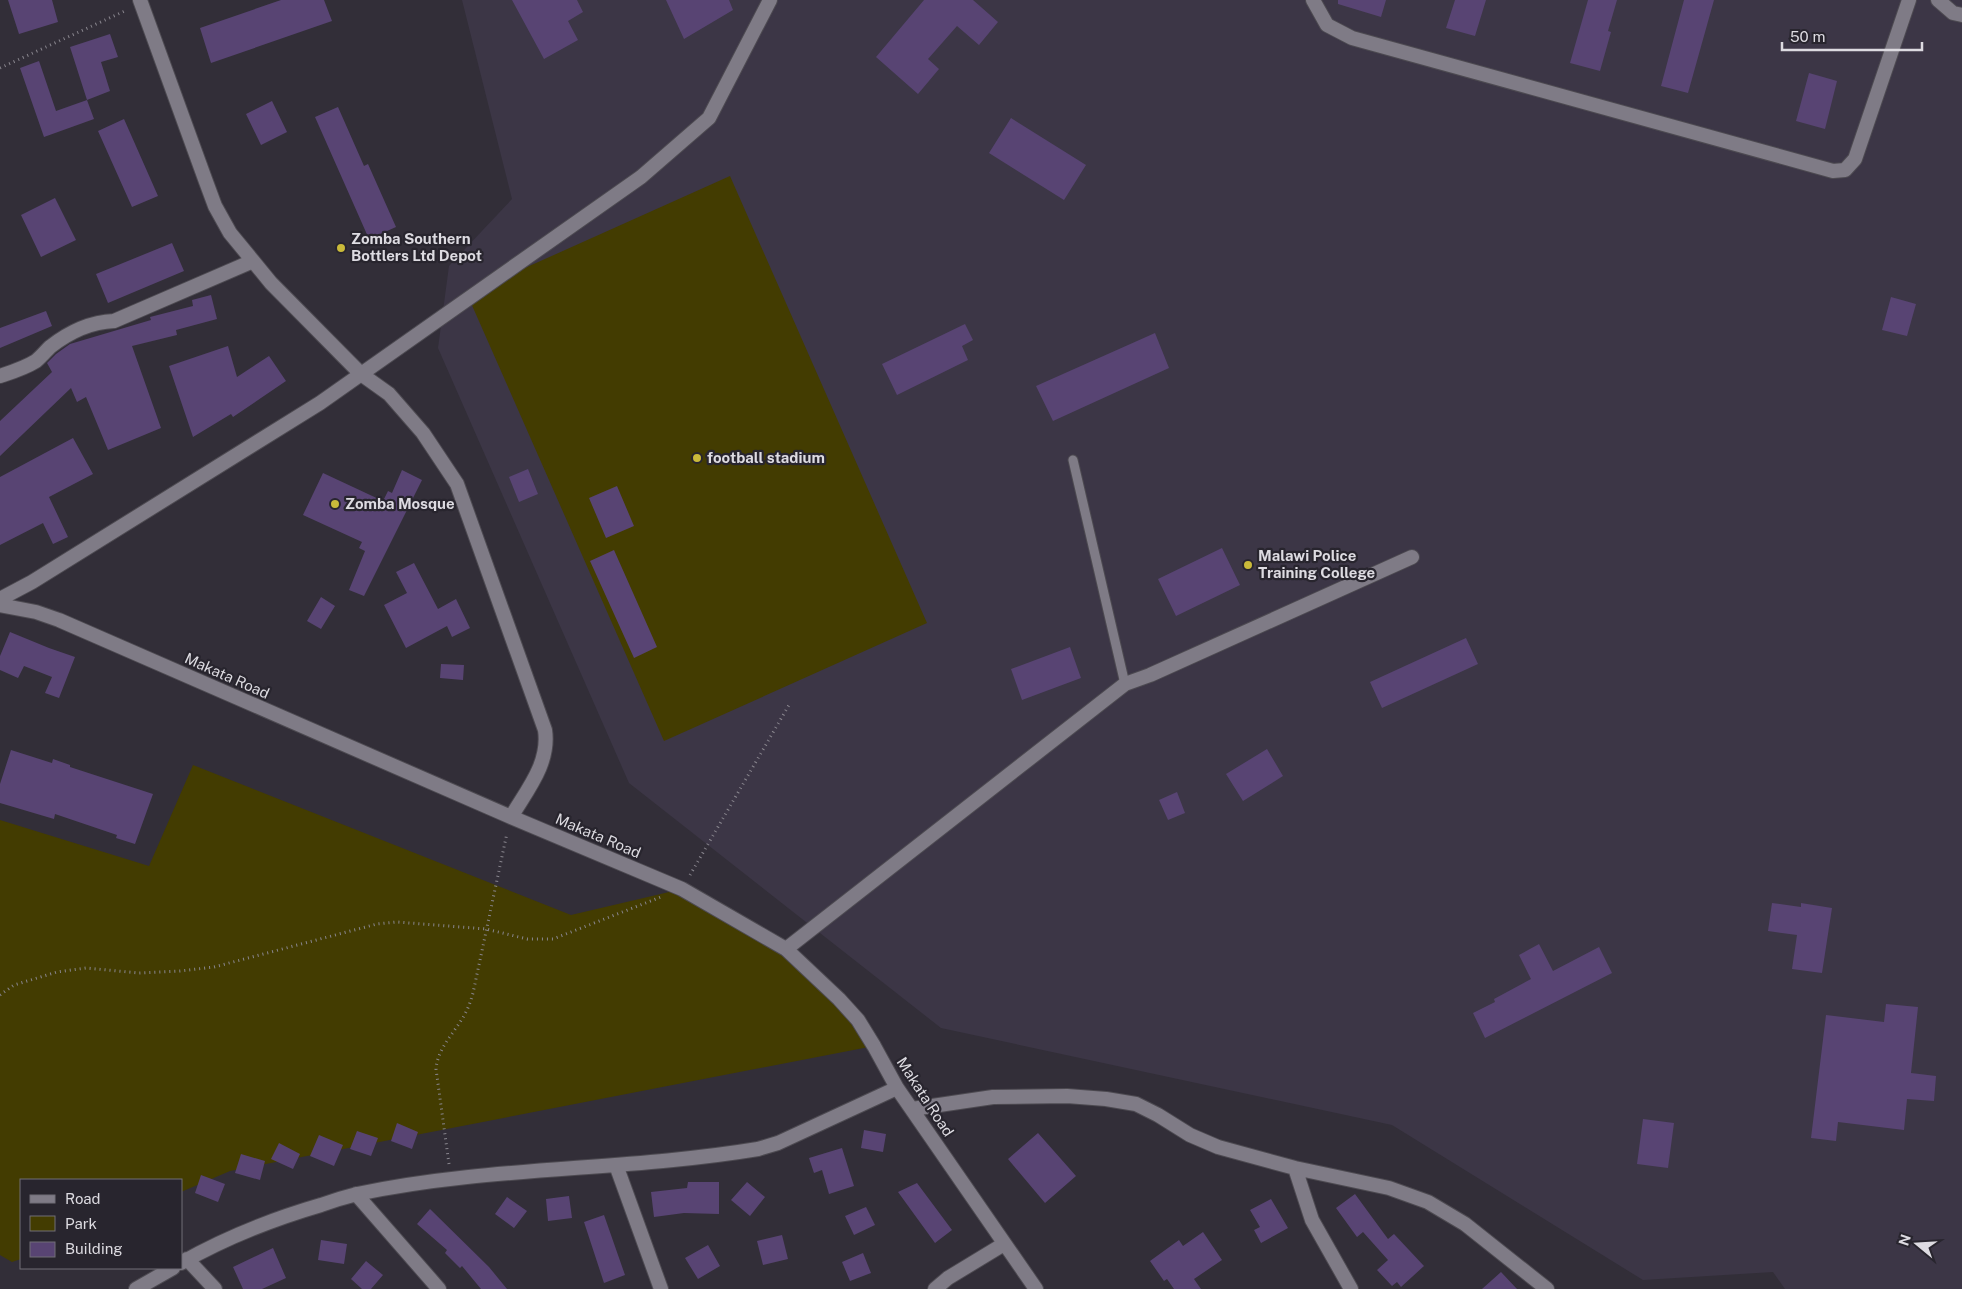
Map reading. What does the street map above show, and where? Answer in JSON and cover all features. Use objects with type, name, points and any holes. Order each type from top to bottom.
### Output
[{"type":"street","points":[[0,598],[32,582],[320,403],[641,177],[709,118],[770,0]]},
{"type":"street","points":[[1312,0],[1327,25],[1352,38],[1833,172],[1845,170],[1855,159],[1909,0]]},
{"type":"street","points":[[1938,0],[1953,13],[1962,15]]},
{"type":"street","points":[[141,2],[215,206],[230,234],[271,283],[361,374],[389,394],[423,433],[457,484],[547,740],[545,755],[540,769],[511,818]]},
{"type":"street","points":[[0,376],[20,369],[36,360],[52,346],[76,330],[98,322],[114,321],[253,261]]},
{"type":"street","points":[[786,950],[1125,684],[1150,675],[1412,557]]},
{"type":"street","name":"Makata Road","points":[[0,605],[36,612],[59,620],[511,818],[682,889],[786,950],[839,999],[858,1020],[898,1088],[1036,1289]]},
{"type":"street","points":[[215,1289],[184,1261],[268,1222],[356,1194],[452,1179],[616,1166],[758,1149],[778,1143],[898,1088]]},
{"type":"street","points":[[912,1109],[993,1097],[1067,1096],[1106,1099],[1136,1104],[1190,1135],[1218,1147],[1295,1168],[1389,1188],[1428,1202],[1465,1224],[1547,1289]]},
{"type":"street","points":[[616,1166],[661,1289]]},
{"type":"street","points":[[1295,1168],[1312,1220],[1351,1289]]},
{"type":"street","points":[[356,1194],[438,1289]]},
{"type":"street","points":[[935,1289],[948,1278],[1004,1244]]},
{"type":"street","points":[[136,1289],[171,1269]]},
{"type":"lane","points":[[1073,460],[1125,684]]},
{"type":"path","points":[[0,68],[141,2]]},
{"type":"path","points":[[0,995],[14,984],[57,972],[86,968],[139,972],[180,971],[214,967],[376,924],[397,922],[486,928],[526,939],[553,939],[682,889],[789,705]]},
{"type":"path","points":[[452,1179],[436,1060],[466,1013],[473,994],[511,818]]},
{"type":"shaded area","name":"Malawi Police Training College","points":[[462,0],[1962,0],[1962,1289],[1785,1289],[1773,1272],[1643,1280],[1392,1125],[941,1028],[629,783],[438,348],[449,266],[512,199]]},
{"type":"green space","name":"football stadium","points":[[730,176],[927,623],[664,741],[467,294]]},
{"type":"green space","points":[[193,765],[571,915],[682,889],[786,949],[874,1046],[230,1171],[182,1192],[182,1179],[20,1179],[20,1259],[12,1262],[0,1255],[0,820],[149,866]]},
{"type":"building","points":[[8,0],[52,0],[58,22],[19,34]]},
{"type":"building","points":[[281,0],[324,0],[332,21],[211,63],[200,28]]},
{"type":"building","points":[[512,0],[577,0],[583,12],[568,21],[578,40],[544,59]]},
{"type":"building","points":[[666,0],[729,0],[733,10],[684,39]]},
{"type":"building","points":[[924,0],[973,0],[998,22],[979,45],[957,26],[928,59],[939,69],[918,94],[876,57]]},
{"type":"building","points":[[1338,0],[1386,0],[1381,17],[1338,4]]},
{"type":"building","points":[[1455,0],[1486,0],[1475,36],[1446,28]]},
{"type":"building","points":[[1588,0],[1617,0],[1608,31],[1611,32],[1600,71],[1570,63]]},
{"type":"building","points":[[1684,0],[1714,0],[1688,93],[1661,86]]},
{"type":"building","points":[[110,34],[118,57],[101,62],[110,91],[87,100],[70,47]]},
{"type":"building","points":[[39,61],[56,111],[87,100],[94,119],[44,137],[20,68]]},
{"type":"building","points":[[1809,73],[1837,81],[1825,129],[1796,121]]},
{"type":"building","points":[[272,101],[287,132],[261,145],[246,114]]},
{"type":"building","points":[[338,107],[364,166],[368,164],[396,227],[369,239],[315,117]]},
{"type":"building","points":[[1011,118],[1086,165],[1064,200],[989,153]]},
{"type":"building","points":[[124,119],[158,196],[132,207],[98,131]]},
{"type":"building","points":[[55,198],[76,240],[41,257],[21,215]]},
{"type":"building","points":[[172,243],[184,271],[108,303],[96,274]]},
{"type":"building","points":[[211,295],[217,319],[176,330],[177,335],[132,346],[161,428],[108,450],[86,397],[77,402],[71,388],[0,456],[0,421],[52,372],[47,363],[56,354],[70,344],[151,320],[150,317],[193,306],[192,300]]},
{"type":"building","points":[[1891,297],[1916,304],[1907,336],[1882,330]]},
{"type":"building","points":[[46,311],[52,326],[0,348],[0,328]]},
{"type":"building","points":[[965,324],[973,340],[962,346],[968,360],[897,395],[882,364]]},
{"type":"building","points":[[1155,333],[1169,368],[1053,421],[1036,386]]},
{"type":"building","points":[[228,346],[237,377],[269,356],[286,381],[233,417],[231,414],[193,437],[169,366]]},
{"type":"building","points":[[73,438],[93,474],[49,497],[68,537],[53,544],[43,523],[0,545],[0,477]]},
{"type":"building","points":[[528,469],[538,494],[519,502],[509,477]]},
{"type":"building","points":[[402,470],[422,480],[364,596],[349,590],[365,551],[359,548],[362,542],[303,515],[323,473],[383,501],[388,491],[392,493]]},
{"type":"building","points":[[617,486],[634,526],[606,538],[589,498]]},
{"type":"building","points":[[1222,548],[1240,585],[1176,616],[1158,579]]},
{"type":"building","points":[[614,550],[657,647],[634,658],[590,561]]},
{"type":"building","points":[[414,563],[438,609],[456,599],[470,628],[452,637],[447,626],[406,648],[384,605],[407,593],[396,572]]},
{"type":"building","points":[[321,597],[335,606],[321,629],[307,621]]},
{"type":"building","points":[[10,632],[75,657],[59,698],[45,693],[52,677],[24,666],[18,678],[0,670],[0,656]]},
{"type":"building","points":[[1466,638],[1478,664],[1382,708],[1370,682]]},
{"type":"building","points":[[1070,647],[1081,678],[1022,700],[1011,669]]},
{"type":"building","points":[[441,664],[464,665],[463,680],[440,678]]},
{"type":"building","points":[[1267,749],[1283,776],[1243,801],[1226,774]]},
{"type":"building","points":[[11,750],[52,763],[53,759],[70,765],[70,767],[153,794],[135,844],[116,838],[117,835],[55,814],[54,819],[0,803],[0,784]]},
{"type":"building","points":[[1177,792],[1185,813],[1168,820],[1159,800]]},
{"type":"building","points":[[1772,903],[1801,907],[1801,903],[1832,908],[1822,973],[1792,969],[1797,935],[1768,931]]},
{"type":"building","points":[[1539,944],[1553,971],[1599,947],[1612,973],[1485,1038],[1473,1013],[1495,1002],[1494,999],[1531,979],[1519,955]]},
{"type":"building","points":[[1886,1004],[1918,1007],[1911,1073],[1936,1076],[1934,1101],[1907,1099],[1904,1130],[1838,1122],[1836,1141],[1811,1138],[1826,1015],[1884,1022]]},
{"type":"building","points":[[1643,1119],[1674,1123],[1668,1168],[1637,1164]]},
{"type":"building","points":[[397,1123],[418,1132],[412,1149],[391,1141]]},
{"type":"building","points":[[864,1130],[886,1134],[883,1152],[861,1148]]},
{"type":"building","points":[[357,1131],[378,1138],[371,1156],[350,1149]]},
{"type":"building","points":[[1038,1133],[1076,1176],[1045,1203],[1008,1159]]},
{"type":"building","points":[[319,1135],[343,1145],[334,1166],[310,1156]]},
{"type":"building","points":[[279,1143],[300,1154],[293,1169],[271,1159]]},
{"type":"building","points":[[842,1148],[854,1186],[829,1194],[822,1170],[814,1173],[809,1158]]},
{"type":"building","points":[[241,1154],[265,1161],[260,1180],[235,1173]]},
{"type":"building","points":[[201,1175],[225,1184],[218,1202],[195,1193]]},
{"type":"building","points":[[688,1182],[719,1182],[719,1214],[684,1213],[654,1217],[651,1192],[687,1188]]},
{"type":"building","points":[[747,1182],[765,1197],[750,1216],[731,1200]]},
{"type":"building","points":[[917,1183],[952,1230],[935,1243],[898,1192]]},
{"type":"building","points":[[1355,1194],[1388,1239],[1394,1234],[1424,1266],[1401,1287],[1397,1282],[1392,1286],[1377,1270],[1388,1260],[1363,1232],[1357,1237],[1336,1208]]},
{"type":"building","points":[[569,1196],[572,1218],[548,1221],[546,1199]]},
{"type":"building","points":[[507,1197],[527,1211],[514,1228],[495,1214]]},
{"type":"building","points":[[1271,1199],[1288,1228],[1261,1243],[1254,1230],[1260,1227],[1250,1210]]},
{"type":"building","points":[[866,1207],[875,1225],[854,1235],[845,1216]]},
{"type":"building","points":[[430,1209],[489,1267],[507,1289],[481,1289],[462,1266],[460,1268],[445,1253],[447,1250],[417,1224]]},
{"type":"building","points":[[604,1215],[625,1275],[604,1283],[584,1222]]},
{"type":"building","points":[[1203,1232],[1222,1260],[1194,1279],[1201,1289],[1174,1289],[1167,1279],[1164,1281],[1150,1261],[1179,1240],[1183,1246]]},
{"type":"building","points":[[782,1235],[788,1259],[763,1265],[757,1241]]},
{"type":"building","points":[[321,1240],[347,1244],[344,1264],[318,1260]]},
{"type":"building","points":[[708,1245],[720,1266],[698,1279],[685,1258]]},
{"type":"building","points":[[273,1248],[286,1278],[262,1289],[243,1289],[233,1267]]},
{"type":"building","points":[[863,1253],[871,1273],[850,1281],[842,1262]]},
{"type":"building","points":[[366,1261],[383,1275],[371,1289],[362,1289],[351,1279]]},
{"type":"building","points":[[1501,1272],[1517,1289],[1482,1289]]},
{"type":"place","name":"Zomba Southern Bottlers Ltd Depot","points":[[341,248]]},
{"type":"place","name":"football stadium","points":[[697,458]]},
{"type":"place","name":"Zomba Mosque","points":[[335,504]]},
{"type":"place","name":"Malawi Police Training College","points":[[1248,565]]}]
